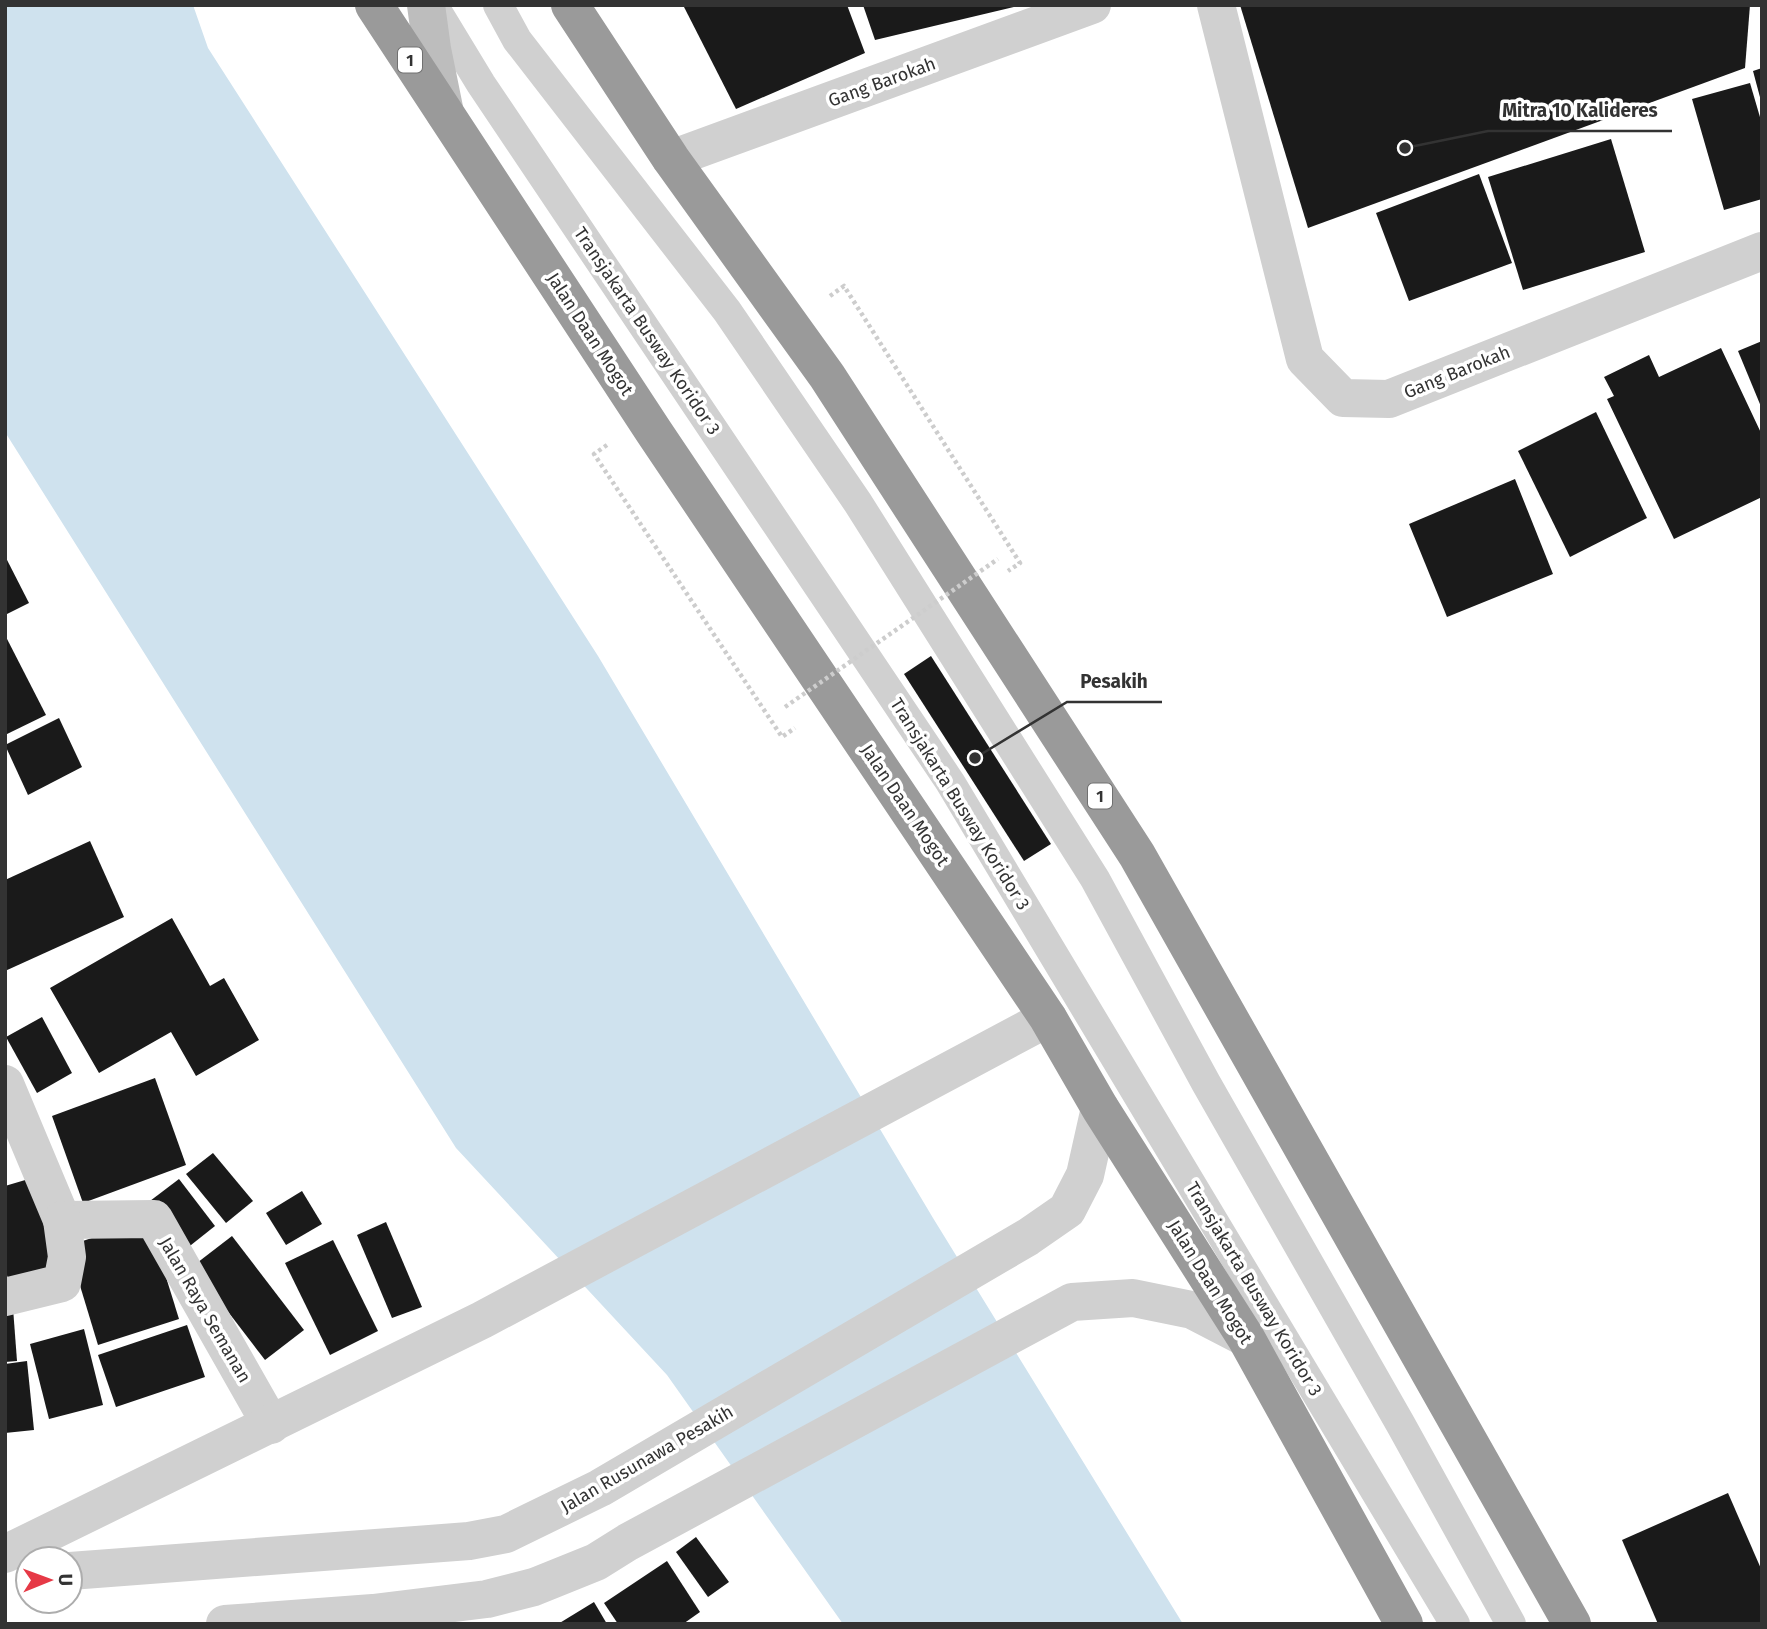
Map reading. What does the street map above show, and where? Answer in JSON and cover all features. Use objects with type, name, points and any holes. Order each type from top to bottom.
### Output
[{"type":"highway","name":"Jalan Daan Mogot","points":[[374,5],[654,432],[1048,1018],[1100,1108],[1246,1338],[1404,1624]]},
{"type":"highway","name":"1","points":[[570,5],[671,159],[827,376],[1137,855],[1572,1624]]},
{"type":"main road","points":[[426,5],[446,115]]},
{"type":"street","name":"Gang Barokah","points":[[671,159],[1092,5]]},
{"type":"street","name":"Gang Barokah","points":[[1216,5],[1305,359],[1343,397],[1389,398],[1762,251]]},
{"type":"street","points":[[5,1553],[482,1320],[1048,1018]]},
{"type":"street","points":[[5,1084],[62,1220],[67,1257],[62,1283],[5,1297]]},
{"type":"street","name":"Jalan Rusunawa Pesakih","points":[[84,1570],[469,1541],[506,1534],[600,1488],[1028,1237],[1067,1210],[1085,1175],[1100,1108]]},
{"type":"street","name":"Jalan Raya Semanan","points":[[62,1220],[154,1219],[271,1425]]},
{"type":"street","points":[[225,1624],[374,1618],[487,1599],[534,1587],[596,1562],[628,1542],[1072,1302],[1133,1298],[1192,1310],[1246,1338]]},
{"type":"lane","name":"Transjakarta Busway Koridor 3","points":[[433,5],[504,118],[950,782],[1455,1624]]},
{"type":"lane","points":[[498,5],[517,40],[743,334],[858,503],[1094,879],[1511,1624]]},
{"type":"path","points":[[785,707],[998,559]]},
{"type":"water","points":[[5,5],[193,5],[208,48],[598,656],[933,1218],[1183,1624],[843,1624],[667,1375],[456,1148],[5,432]]},
{"type":"building","points":[[683,5],[847,5],[865,53],[736,109]]},
{"type":"building","points":[[863,5],[1017,5],[1018,6],[875,40]]},
{"type":"building","points":[[1240,5],[1750,5],[1745,68],[1308,228]]},
{"type":"building","points":[[1762,68],[1762,101],[1761,101],[1753,71]]},
{"type":"building","points":[[1750,83],[1762,124],[1762,199],[1724,210],[1692,99]]},
{"type":"building","points":[[1611,139],[1645,252],[1523,290],[1488,177]]},
{"type":"building","points":[[1479,174],[1512,263],[1409,301],[1376,213]]},
{"type":"building","points":[[1762,341],[1762,409],[1738,351]]},
{"type":"building","points":[[1721,348],[1762,435],[1762,497],[1674,539],[1607,399],[1614,396],[1604,377],[1649,355],[1659,377]]},
{"type":"building","points":[[1596,412],[1647,518],[1570,557],[1518,451]]},
{"type":"building","points":[[1515,479],[1553,574],[1447,617],[1409,524]]},
{"type":"building","points":[[5,556],[29,603],[5,615]]},
{"type":"building","points":[[5,635],[46,715],[5,735]]},
{"type":"building","points":[[931,656],[1051,844],[1024,861],[904,674]]},
{"type":"building","points":[[59,718],[82,767],[28,795],[5,745]]},
{"type":"building","points":[[90,841],[124,917],[5,971],[5,880]]},
{"type":"building","points":[[172,918],[210,986],[224,978],[259,1040],[196,1076],[171,1032],[99,1073],[50,988]]},
{"type":"building","points":[[42,1017],[72,1073],[37,1093],[6,1037]]},
{"type":"building","points":[[155,1078],[186,1165],[83,1203],[52,1116]]},
{"type":"building","points":[[213,1153],[253,1201],[226,1223],[186,1174]]},
{"type":"building","points":[[32,1178],[60,1281],[11,1290],[5,1268],[5,1186]]},
{"type":"building","points":[[179,1179],[215,1226],[186,1249],[150,1201]]},
{"type":"building","points":[[302,1191],[322,1224],[286,1245],[266,1213]]},
{"type":"building","points":[[148,1219],[179,1319],[98,1345],[68,1246]]},
{"type":"building","points":[[386,1222],[422,1307],[392,1318],[357,1235]]},
{"type":"building","points":[[232,1236],[304,1330],[265,1360],[193,1266]]},
{"type":"building","points":[[333,1240],[378,1331],[330,1355],[285,1263]]},
{"type":"building","points":[[13,1308],[17,1361],[5,1362],[5,1309]]},
{"type":"building","points":[[187,1325],[205,1377],[116,1407],[98,1355]]},
{"type":"building","points":[[84,1329],[103,1405],[49,1419],[30,1344]]},
{"type":"building","points":[[27,1361],[34,1430],[5,1433],[5,1364]]},
{"type":"building","points":[[1728,1493],[1762,1571],[1762,1624],[1658,1624],[1622,1540]]},
{"type":"building","points":[[696,1537],[729,1582],[708,1597],[676,1552]]},
{"type":"building","points":[[667,1561],[700,1612],[683,1624],[618,1624],[604,1603]]},
{"type":"building","points":[[594,1602],[607,1624],[558,1624]]},
{"type":"place","name":"Mitra 10 Kalideres","points":[[1405,148]]},
{"type":"place","name":"Pesakih","points":[[975,758]]}]
